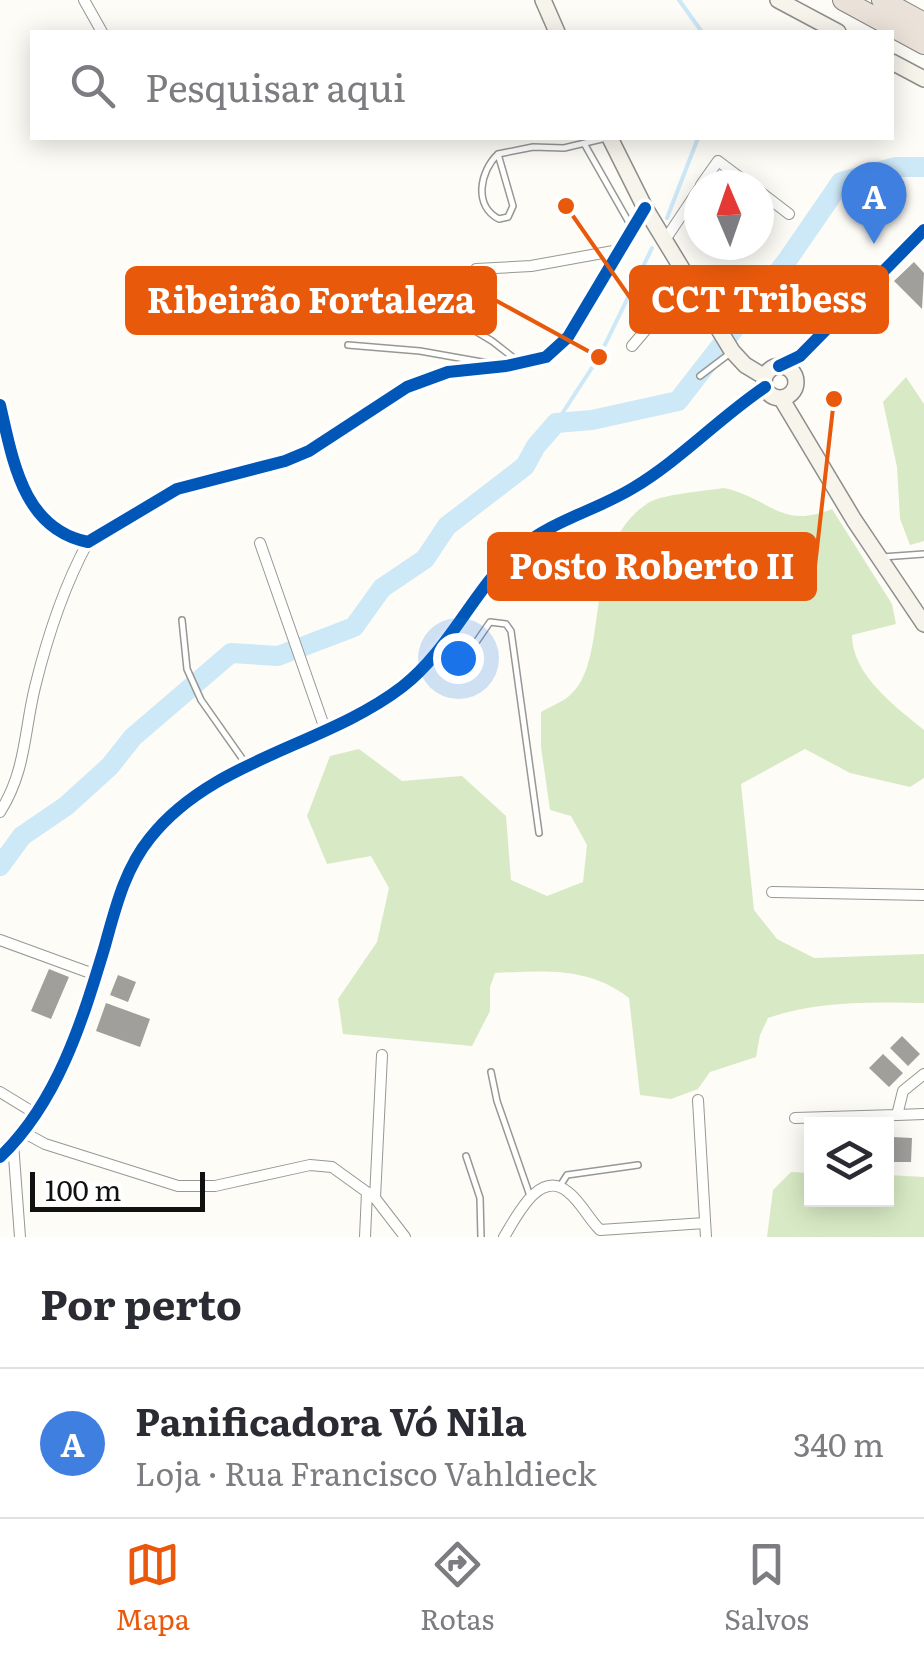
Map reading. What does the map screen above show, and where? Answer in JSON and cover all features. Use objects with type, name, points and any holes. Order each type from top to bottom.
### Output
[{"type":"highway","points":[[843,0],[924,44]]},
{"type":"highway","points":[[882,0],[924,23]]},
{"type":"main road","points":[[542,0],[556,30]]},
{"type":"main road","points":[[778,0],[834,30]]},
{"type":"main road","points":[[894,63],[922,79]]},
{"type":"main road","points":[[609,140],[645,208],[733,352],[746,365],[770,377],[790,370],[791,416],[924,624]]},
{"type":"main road","points":[[0,1157],[36,1114],[68,1054],[131,865],[150,838],[188,801],[403,686],[448,640],[477,595],[520,548],[540,534],[634,488],[800,356],[924,230]]},
{"type":"main road","points":[[789,389],[800,356]]},
{"type":"main road","points":[[770,377],[771,395],[789,389]]},
{"type":"street","points":[[84,0],[101,30]]},
{"type":"street","points":[[712,170],[718,161],[730,170]]},
{"type":"street","points":[[774,203],[789,214]]},
{"type":"street","points":[[0,812],[23,763],[34,688],[71,572],[88,542],[176,489],[310,451],[407,387],[448,372],[546,357],[568,337],[645,208]]},
{"type":"street","points":[[665,240],[684,211]]},
{"type":"street","points":[[476,269],[531,266],[619,250]]},
{"type":"street","points":[[632,346],[688,280]]},
{"type":"street","points":[[0,408],[15,472],[42,518],[69,539],[88,542]]},
{"type":"street","points":[[260,543],[325,729]]},
{"type":"street","points":[[772,892],[924,895]]},
{"type":"street","points":[[0,940],[96,975]]},
{"type":"street","points":[[364,1237],[382,1055]]},
{"type":"street","points":[[896,1115],[903,1092],[924,1074]]},
{"type":"street","points":[[0,1092],[36,1114]]},
{"type":"street","points":[[698,1100],[706,1237]]},
{"type":"street","points":[[795,1118],[924,1114]]},
{"type":"street","points":[[20,1237],[18,1137],[178,1186],[215,1186],[310,1165],[332,1168],[371,1195],[405,1237]]},
{"type":"street","points":[[504,1237],[530,1196],[537,1190],[560,1186],[572,1194],[600,1230],[705,1224]]},
{"type":"lane","points":[[498,154],[513,206],[508,217],[499,219],[486,207],[481,189],[482,175],[498,154],[601,140]]},
{"type":"lane","points":[[584,145],[632,229]]},
{"type":"lane","points":[[447,314],[492,340],[519,363]]},
{"type":"lane","points":[[348,345],[420,351],[506,366]]},
{"type":"lane","points":[[700,376],[722,356],[733,352]]},
{"type":"lane","points":[[879,558],[924,554]]},
{"type":"lane","points":[[182,620],[186,669],[201,700],[248,767]]},
{"type":"lane","points":[[430,660],[448,669],[459,667],[490,622],[506,624],[511,630],[539,833]]},
{"type":"lane","points":[[491,1072],[530,1196]]},
{"type":"lane","points":[[466,1156],[480,1198],[481,1237]]},
{"type":"lane","points":[[560,1186],[567,1175],[638,1166]]},
{"type":"green space","points":[[906,377],[924,404],[924,541],[910,545],[900,519],[897,467],[883,402]]},
{"type":"green space","points":[[724,488],[788,514],[815,515],[832,509],[892,604],[896,624],[852,635],[859,663],[877,688],[924,730],[924,778],[910,787],[850,773],[805,749],[741,784],[754,910],[777,939],[814,958],[924,954],[924,1003],[825,1006],[768,1018],[756,1057],[710,1072],[698,1089],[671,1099],[640,1095],[629,998],[598,980],[582,976],[495,973],[490,987],[490,1011],[472,1046],[343,1034],[338,999],[377,942],[389,888],[371,856],[327,864],[307,816],[330,756],[359,749],[402,781],[462,776],[506,816],[511,880],[547,896],[583,882],[587,845],[571,816],[550,810],[541,747],[541,712],[568,697],[581,681],[590,658],[604,575],[612,548],[626,523],[655,500]]},
{"type":"green space","points":[[791,1172],[804,1173],[804,1207],[894,1207],[894,1175],[924,1177],[924,1237],[767,1237],[773,1190]]},
{"type":"building","points":[[914,262],[924,273],[922,309],[894,281]]},
{"type":"building","points":[[49,969],[69,977],[51,1019],[31,1011]]},
{"type":"building","points":[[118,975],[136,982],[128,1002],[110,995]]},
{"type":"building","points":[[106,1003],[150,1019],[140,1047],[96,1031]]},
{"type":"building","points":[[902,1036],[920,1054],[908,1066],[890,1048]]},
{"type":"building","points":[[883,1054],[903,1073],[889,1087],[869,1068]]},
{"type":"building","points":[[894,1137],[912,1138],[911,1162],[894,1162]]},
{"type":"waterway","points":[[679,0],[701,30]]},
{"type":"waterway","points":[[667,218],[697,140]]},
{"type":"waterway","points":[[0,866],[22,836],[66,806],[110,766],[133,737],[231,653],[278,656],[354,627],[382,588],[425,559],[447,526],[525,466],[556,423],[592,420],[678,401],[786,262],[841,182],[896,167],[924,167]]},
{"type":"waterway","points":[[556,423],[599,357],[652,248]]},
{"type":"cycle path","points":[[0,405],[16,470],[35,508],[66,535],[88,542],[177,489],[309,451],[407,387],[448,372],[546,357],[568,337],[645,208]]},
{"type":"cycle path","points":[[779,366],[800,356],[924,230]]},
{"type":"cycle path","points":[[0,1157],[20,1136],[52,1087],[86,1005],[127,877],[141,850],[175,811],[237,771],[339,724],[402,687],[434,655],[488,582],[519,549],[545,531],[650,477],[765,387]]},
{"type":"place","name":"CCT Tribess","points":[[566,206]]},
{"type":"place","name":"Panificadora Vó Nila","points":[[874,244]]},
{"type":"place","name":"Ribeirão Fortaleza","points":[[599,357]]},
{"type":"place","name":"Posto Roberto II","points":[[834,399]]}]
